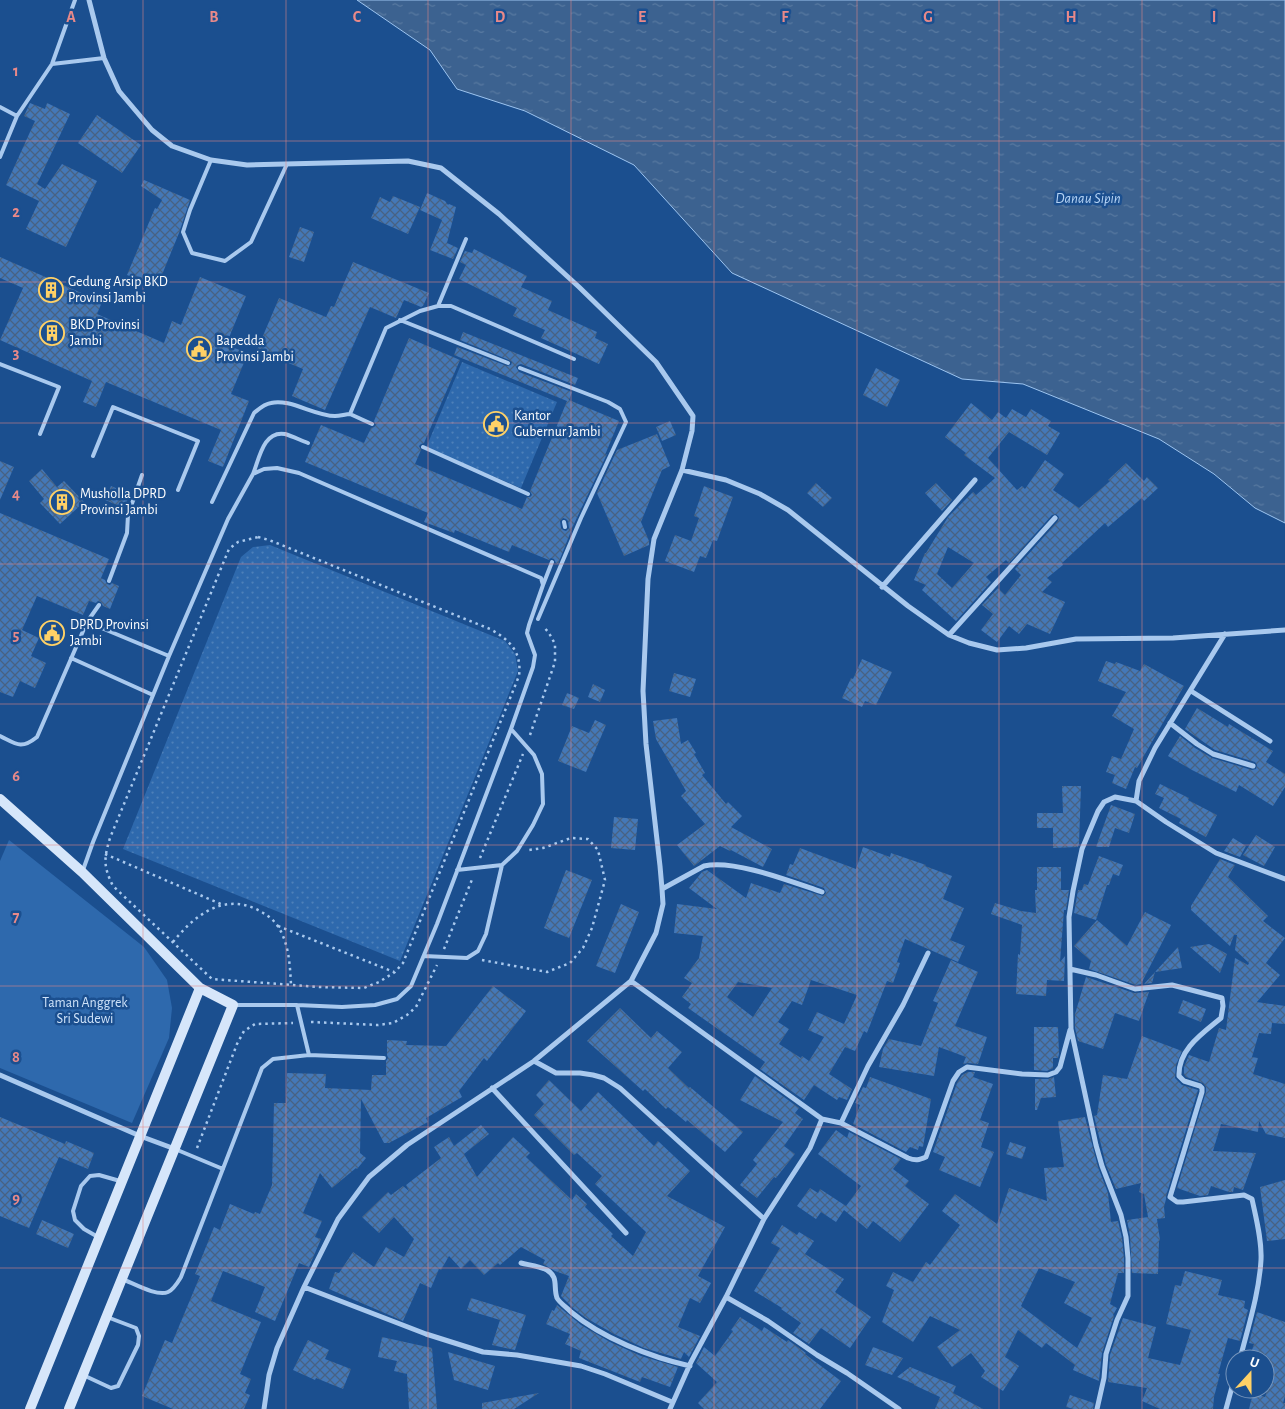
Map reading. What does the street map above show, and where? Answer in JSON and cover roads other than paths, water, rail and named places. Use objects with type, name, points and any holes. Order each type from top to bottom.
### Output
[{"type":"main road","points":[[0,800],[82,872],[200,988],[233,1005],[83,1375],[72,1408]]},
{"type":"main road","points":[[30,1409],[200,988]]},
{"type":"street","points":[[89,0],[104,58],[119,91],[152,130],[172,146],[211,160],[247,165],[408,161],[441,168],[499,214],[579,287],[656,362],[693,416],[692,431],[682,470],[654,539],[648,579],[643,691],[646,744],[663,904],[656,933],[631,980],[534,1061],[407,1145],[369,1177],[338,1219],[304,1287],[277,1348],[269,1375],[264,1409]]},
{"type":"street","points":[[682,470],[726,480],[760,494],[788,510],[882,587],[949,635],[969,643],[997,650],[1026,648],[1076,639],[1173,638],[1285,630]]},
{"type":"street","points":[[882,587],[975,480]]},
{"type":"street","points":[[949,635],[1055,518]]},
{"type":"street","points":[[1136,801],[1139,781],[1155,748],[1225,634]]},
{"type":"street","points":[[1191,691],[1270,741]]},
{"type":"street","points":[[1170,723],[1213,754],[1253,766]]},
{"type":"street","points":[[1097,1409],[1104,1378],[1106,1354],[1128,1296],[1128,1258],[1121,1215],[1096,1145],[1071,1029],[1069,917],[1082,849],[1098,811],[1104,802],[1115,797],[1136,801],[1216,853],[1285,879]]},
{"type":"street","points":[[662,889],[704,866],[722,864],[755,871],[822,892]]},
{"type":"street","points":[[842,1123],[868,1066],[928,953]]},
{"type":"street","points":[[1070,969],[1135,989],[1172,985],[1222,998],[1221,1018],[1192,1043],[1183,1055],[1179,1076],[1184,1081],[1200,1086],[1202,1092],[1170,1196],[1177,1202],[1244,1195],[1252,1199],[1261,1260],[1256,1299],[1243,1349]]},
{"type":"street","points":[[631,980],[822,1119],[842,1123],[914,1160],[926,1157],[953,1081],[959,1072],[967,1067],[1022,1074],[1048,1075],[1056,1072],[1060,1067],[1071,1029]]},
{"type":"street","points":[[534,1061],[556,1073],[593,1075],[604,1078],[620,1088],[764,1219]]},
{"type":"street","points":[[0,1075],[140,1136],[175,1149]]},
{"type":"street","points":[[492,1088],[626,1233]]},
{"type":"street","points":[[670,1409],[764,1219],[810,1148],[822,1119]]},
{"type":"street","points":[[520,1263],[551,1273],[555,1278],[557,1298],[571,1312],[600,1332],[650,1355],[690,1366]]},
{"type":"street","points":[[304,1287],[426,1334],[483,1352],[517,1355],[581,1366],[672,1402]]},
{"type":"street","points":[[726,1297],[768,1321],[899,1409]]},
{"type":"lane","points":[[0,157],[17,116],[52,64],[74,0]]},
{"type":"lane","points":[[52,64],[104,58]]},
{"type":"lane","points":[[0,107],[17,116]]},
{"type":"lane","points":[[211,160],[182,232],[192,253],[225,261],[251,242],[287,164]]},
{"type":"lane","points":[[438,306],[466,239]]},
{"type":"lane","points":[[350,414],[386,328],[420,311],[438,306],[451,306],[574,359]]},
{"type":"lane","points":[[400,320],[508,363]]},
{"type":"lane","points":[[0,364],[59,387],[40,434]]},
{"type":"lane","points":[[520,368],[608,402],[620,409],[626,422],[581,518],[538,619]]},
{"type":"lane","points":[[212,502],[254,413],[263,406],[272,402],[286,403],[335,416],[350,414],[372,424]]},
{"type":"lane","points":[[93,456],[113,407],[198,441],[178,490]]},
{"type":"lane","points":[[82,872],[169,656],[228,518],[253,474],[265,443],[276,434],[284,434],[308,443]]},
{"type":"lane","points":[[423,447],[528,494]]},
{"type":"lane","points":[[253,474],[264,469],[277,468],[299,473],[533,574],[541,578],[543,585]]},
{"type":"lane","points":[[108,581],[127,534],[128,515],[142,475]]},
{"type":"lane","points":[[233,1005],[366,1006],[397,1000],[411,986],[511,729],[534,661],[535,655],[527,633],[552,562]]},
{"type":"lane","points":[[0,736],[18,745],[28,744],[37,737],[87,622],[99,605]]},
{"type":"lane","points":[[87,622],[169,656]]},
{"type":"lane","points":[[71,658],[153,695]]},
{"type":"lane","points":[[457,870],[502,865],[517,852],[534,825],[543,804],[542,774],[534,754],[511,729]]},
{"type":"lane","points":[[424,956],[467,958],[478,951],[486,934],[502,865]]},
{"type":"lane","points":[[297,1005],[309,1055]]},
{"type":"lane","points":[[122,1279],[154,1292],[166,1293],[171,1290],[181,1277],[262,1068],[273,1059],[309,1055],[384,1058]]},
{"type":"lane","points":[[175,1149],[223,1169]]},
{"type":"lane","points":[[99,1237],[84,1229],[75,1220],[73,1211],[81,1186],[90,1176],[99,1175],[122,1182]]},
{"type":"lane","points":[[83,1375],[111,1388],[118,1386],[138,1344],[139,1336],[136,1328],[107,1317]]},
{"type":"water","name":"Danau Sipin","points":[[357,0],[1285,0],[1285,523],[1255,508],[1214,474],[1159,439],[1023,384],[962,379],[732,273],[634,165],[525,111],[457,89],[430,50]]},
{"type":"place","name":"Gedung Arsip BKD Provinsi Jambi","points":[[51,290]]},
{"type":"place","name":"BKD Provinsi Jambi","points":[[52,333]]},
{"type":"place","name":"Bapedda Provinsi Jambi","points":[[199,349]]},
{"type":"place","name":"Kantor Gubernur Jambi","points":[[496,424]]},
{"type":"place","name":"Musholla DPRD Provinsi Jambi","points":[[62,502]]},
{"type":"place","name":"DPRD Provinsi Jambi","points":[[52,633]]},
{"type":"park label","name":"Taman Anggrek Sri Sudewi","points":[[85,1012]]}]
